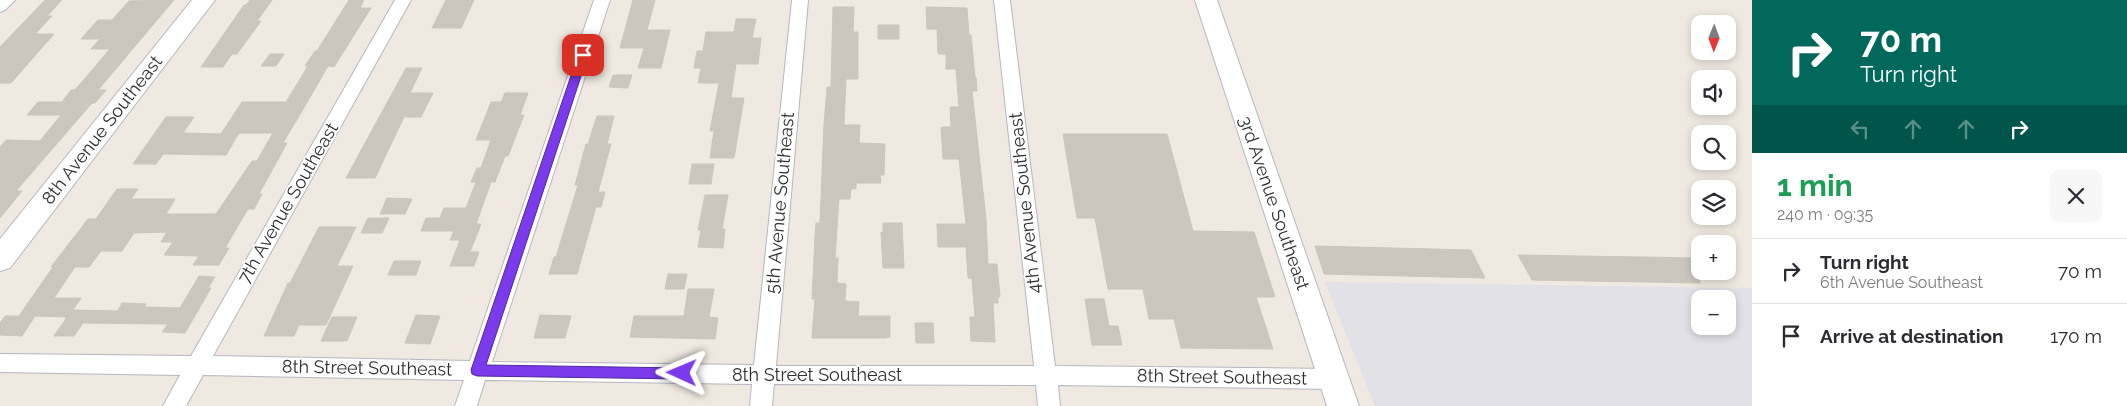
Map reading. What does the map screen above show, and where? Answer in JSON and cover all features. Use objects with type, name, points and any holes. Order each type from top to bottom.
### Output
[{"type":"main road","name":"8th Avenue Southeast","points":[[0,260],[204,0]]},
{"type":"main road","name":"3rd Avenue Southeast","points":[[1206,0],[1343,406]]},
{"type":"street","points":[[0,7],[7,0]]},
{"type":"street","name":"7th Avenue Southeast","points":[[174,406],[403,0]]},
{"type":"street","points":[[466,406],[602,0]]},
{"type":"street","name":"5th Avenue Southeast","points":[[761,406],[800,0]]},
{"type":"street","name":"4th Avenue Southeast","points":[[1002,0],[1049,406]]},
{"type":"street","name":"8th Street Southeast","points":[[0,364],[197,364],[764,374],[1333,379]]},
{"type":"shaded area","points":[[1325,282],[1752,288],[1752,406],[1375,406]]},
{"type":"building","points":[[45,0],[62,0],[47,16],[52,16],[35,34],[54,34],[11,83],[0,83],[0,47]]},
{"type":"building","points":[[174,0],[98,90],[106,90],[95,103],[92,103],[16,191],[22,191],[0,218],[0,147],[6,140],[40,141],[61,115],[27,115],[38,102],[62,102],[71,90],[75,90],[110,49],[91,49],[100,39],[81,39],[98,20],[112,20],[129,1]]},
{"type":"building","points":[[250,0],[272,0],[257,21],[261,21],[237,54],[232,54],[223,67],[201,67],[244,5]]},
{"type":"building","points":[[349,0],[364,0],[360,8],[371,8],[334,67],[328,66],[283,143],[287,143],[259,194],[262,194],[254,209],[248,209],[225,248],[229,248],[219,265],[193,265],[199,256],[164,255],[173,242],[161,242],[167,232],[134,233],[122,251],[101,251],[89,267],[75,267],[54,298],[81,298],[73,310],[118,311],[122,303],[146,304],[144,307],[180,308],[199,276],[215,277],[208,288],[211,288],[185,333],[162,332],[168,324],[83,323],[74,336],[54,336],[67,317],[35,316],[22,336],[0,335],[0,323],[5,316],[19,316],[53,267],[51,267],[88,219],[96,219],[117,189],[138,189],[131,199],[175,199],[166,214],[216,214],[252,161],[257,161],[273,133],[239,133],[226,155],[163,154],[156,164],[133,164],[166,117],[194,117],[183,133],[221,134],[242,102],[286,102],[308,66],[305,66],[315,51],[317,51]]},
{"type":"building","points":[[446,0],[474,0],[461,28],[432,28]]},
{"type":"building","points":[[633,0],[655,0],[647,30],[670,30],[661,68],[638,68],[644,48],[620,48]]},
{"type":"building","points":[[833,7],[854,7],[853,32],[858,32],[858,79],[846,79],[844,125],[860,125],[859,143],[885,144],[884,175],[880,175],[881,183],[856,183],[856,189],[851,189],[850,199],[839,199],[835,258],[838,258],[837,283],[846,284],[845,301],[859,302],[858,316],[890,316],[890,337],[885,338],[812,338],[815,299],[812,299],[815,236],[816,223],[820,223],[827,87],[831,87]]},
{"type":"building","points":[[926,7],[967,8],[969,35],[971,35],[976,77],[977,91],[972,91],[986,219],[988,264],[997,264],[1000,297],[998,297],[998,303],[993,303],[995,342],[971,341],[970,317],[975,317],[972,278],[968,278],[966,247],[938,247],[937,224],[966,224],[959,159],[943,159],[941,127],[951,127],[950,107],[959,107],[956,69],[946,69],[946,54],[938,54],[937,29],[927,29]]},
{"type":"building","points":[[736,19],[756,19],[752,38],[761,38],[758,64],[736,64],[731,98],[744,98],[734,158],[710,158],[714,131],[710,131],[719,83],[698,83],[701,68],[694,68],[697,51],[703,51],[706,32],[734,32]]},
{"type":"building","points":[[878,25],[899,25],[899,39],[878,39]]},
{"type":"building","points":[[270,54],[284,54],[276,66],[261,66]]},
{"type":"building","points":[[406,68],[422,68],[410,93],[433,93],[421,117],[404,117],[375,178],[346,178]]},
{"type":"building","points":[[613,75],[632,75],[628,88],[609,87]]},
{"type":"building","points":[[505,93],[528,93],[520,115],[524,115],[508,156],[505,156],[495,182],[491,182],[476,224],[481,224],[470,252],[479,252],[474,266],[450,266],[460,240],[450,240],[454,231],[421,231],[426,218],[440,218],[444,208],[466,208],[476,182],[471,182],[477,168],[481,168],[491,140],[476,140],[491,102],[501,102]]},
{"type":"building","points":[[597,116],[614,116],[607,144],[611,144],[598,192],[605,192],[601,207],[596,207],[577,274],[549,274],[578,185],[575,185],[586,144],[588,144]]},
{"type":"building","points":[[1063,134],[1167,134],[1193,231],[1254,232],[1275,297],[1256,297],[1273,349],[1181,348],[1174,319],[1149,319],[1143,289],[1108,289],[1095,218],[1077,218]]},
{"type":"building","points":[[692,164],[714,164],[711,184],[689,184]]},
{"type":"building","points":[[705,195],[728,195],[722,229],[725,229],[723,248],[698,247],[701,230],[698,230]]},
{"type":"building","points":[[387,198],[412,199],[405,214],[380,214]]},
{"type":"building","points":[[368,218],[389,218],[382,233],[361,233]]},
{"type":"building","points":[[883,223],[902,223],[904,268],[883,268],[881,232],[883,232]]},
{"type":"building","points":[[319,227],[356,227],[337,266],[353,266],[326,325],[299,325],[294,336],[264,336],[288,283],[290,283]]},
{"type":"building","points":[[1315,246],[1471,250],[1485,278],[1324,274]]},
{"type":"building","points":[[1518,255],[1691,258],[1691,280],[1700,280],[1700,283],[1532,280]]},
{"type":"building","points":[[394,261],[421,261],[416,275],[388,275]]},
{"type":"building","points":[[668,274],[687,274],[684,289],[665,289]]},
{"type":"building","points":[[688,289],[714,289],[709,317],[718,318],[715,339],[630,337],[634,316],[684,316]]},
{"type":"building","points":[[1085,299],[1104,299],[1109,326],[1118,326],[1122,345],[1092,345]]},
{"type":"building","points":[[416,315],[440,316],[430,344],[405,343]]},
{"type":"building","points":[[540,315],[571,316],[565,338],[534,338]]},
{"type":"building","points":[[332,317],[357,317],[347,341],[321,341]]},
{"type":"building","points":[[915,323],[933,323],[934,343],[916,343]]},
{"type":"route","points":[[583,55],[477,370],[682,373]]}]
